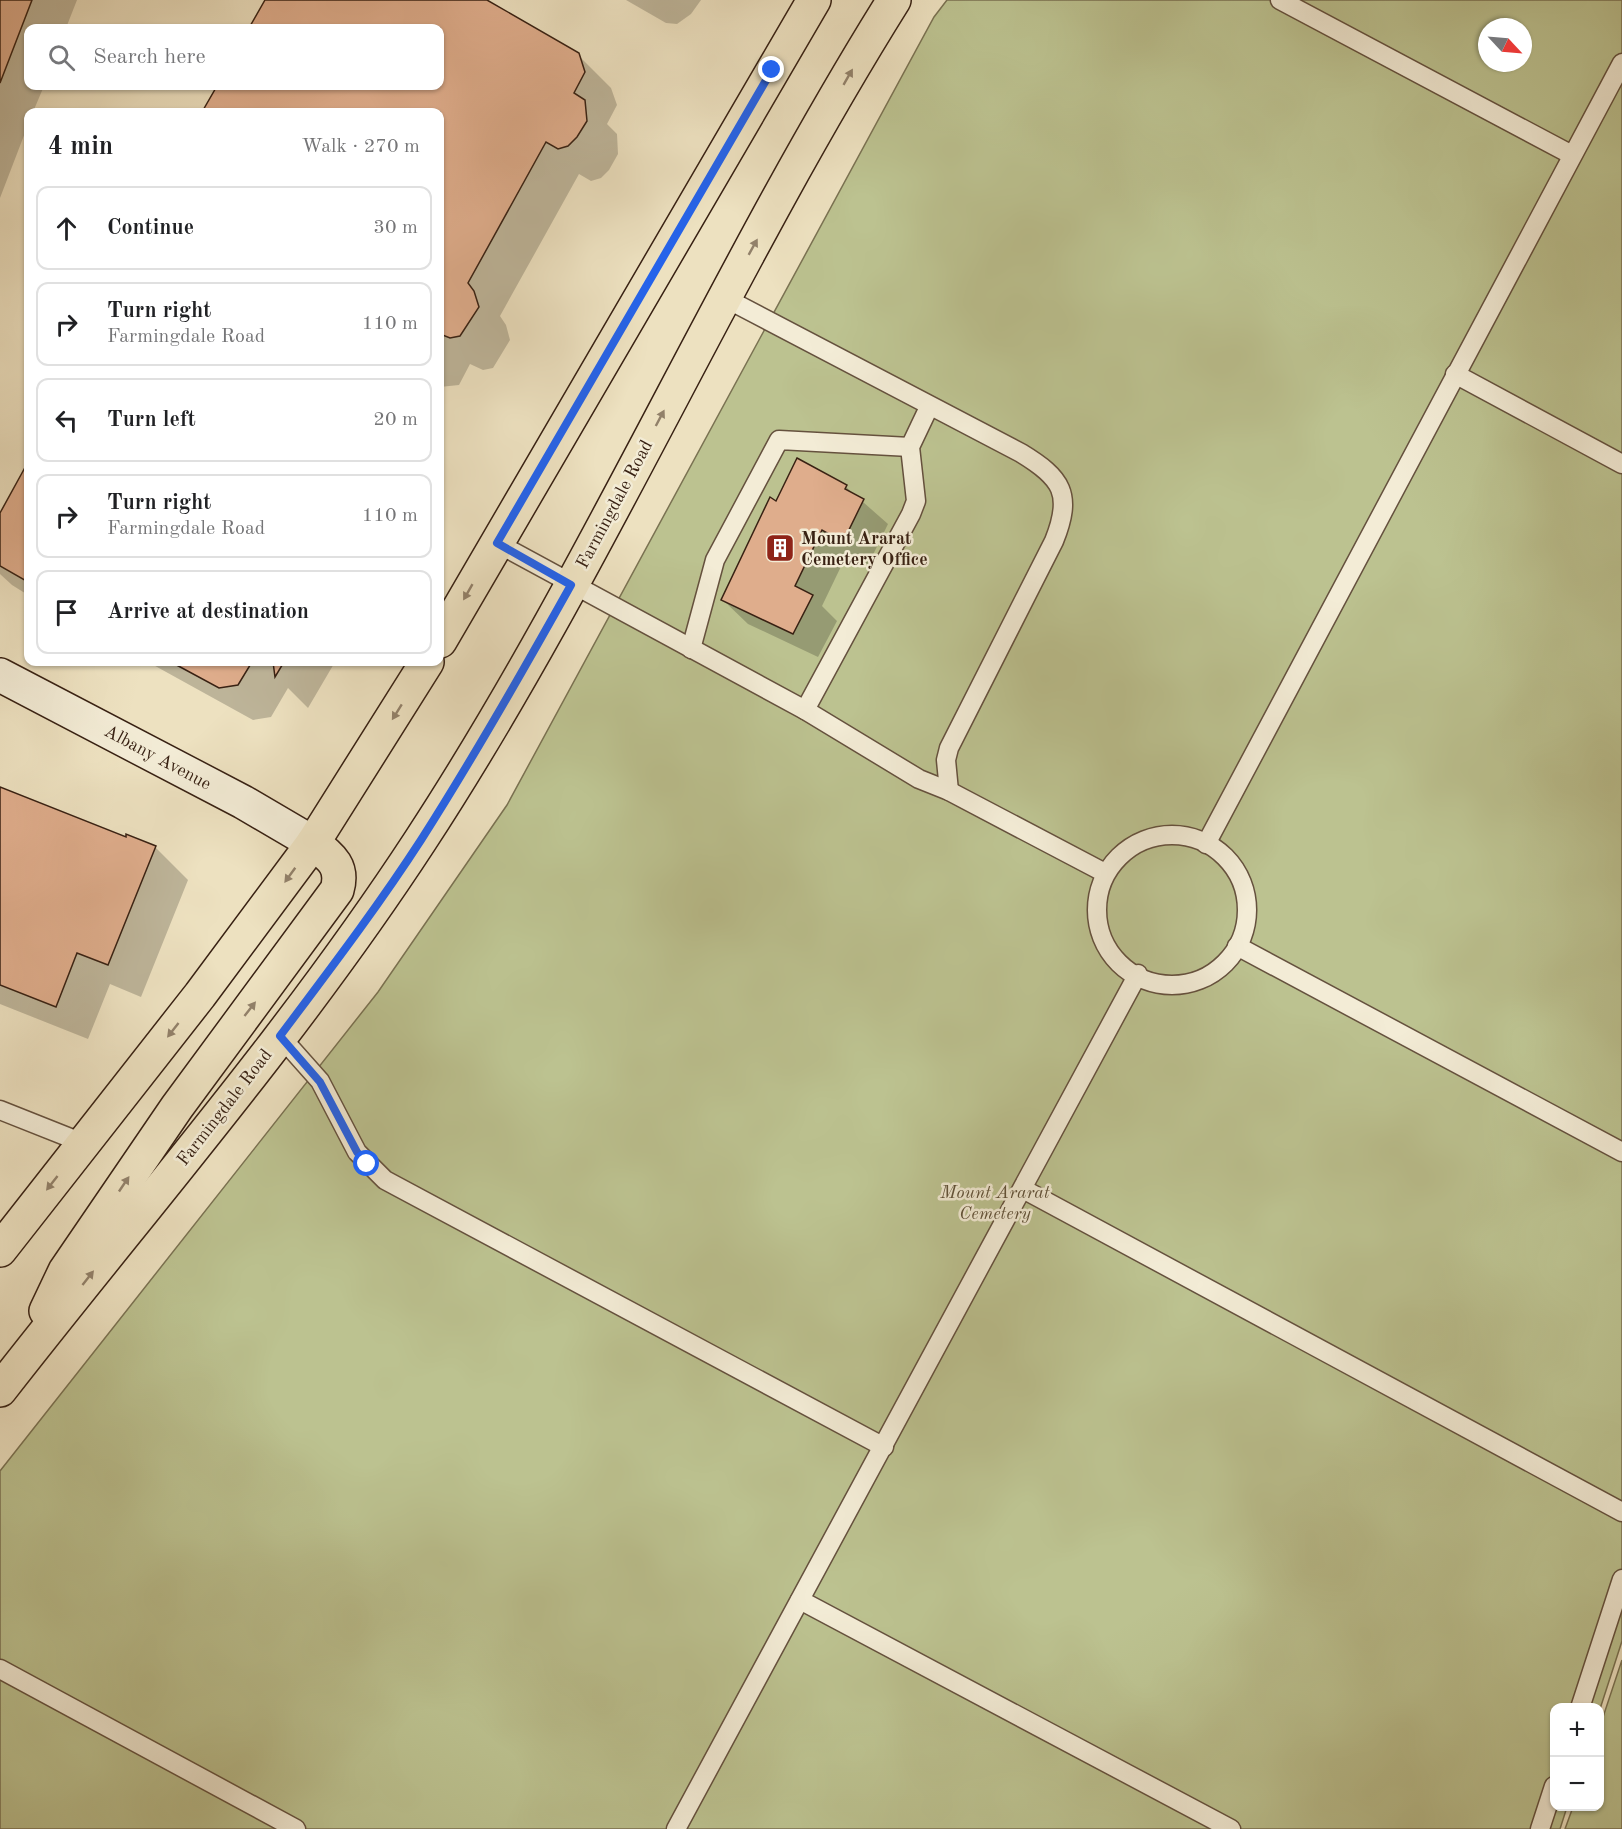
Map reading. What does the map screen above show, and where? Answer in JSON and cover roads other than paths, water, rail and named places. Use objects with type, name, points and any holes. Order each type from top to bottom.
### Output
[{"type":"main road","points":[[444,634],[814,0]]},
{"type":"main road","name":"Farmingdale Road","points":[[0,1390],[280,1036],[351,941],[420,840],[482,740],[571,585],[724,298],[894,0]]},
{"type":"main road","points":[[0,1250],[200,995],[313,843],[424,666]]},
{"type":"main road","points":[[22,1362],[65,1271],[177,1107],[337,890],[340,879],[336,863],[313,843]]},
{"type":"street","name":"Albany Avenue","points":[[0,675],[243,802],[313,843]]},
{"type":"lane","points":[[1280,0],[1572,155]]},
{"type":"lane","points":[[1206,844],[1622,63]]},
{"type":"lane","points":[[724,298],[1044,467],[1061,489],[1064,515],[1054,541],[949,748],[946,760],[949,791]]},
{"type":"lane","points":[[1455,374],[1622,464]]},
{"type":"lane","points":[[805,710],[911,514],[916,501],[910,447],[929,407]]},
{"type":"lane","points":[[691,649],[715,560],[779,440],[910,447]]},
{"type":"lane","points":[[497,543],[805,710],[919,779],[949,791],[1105,873]]},
{"type":"lane","points":[[1169,835],[1206,844],[1230,862],[1246,894],[1247,920],[1237,946],[1218,969],[1190,983],[1162,985],[1138,974],[1115,957],[1099,927],[1096,898],[1105,873],[1119,855],[1143,840],[1169,835]]},
{"type":"lane","points":[[1237,946],[1622,1152]]},
{"type":"lane","points":[[676,1829],[1138,974]]},
{"type":"lane","points":[[280,1036],[323,1087],[357,1152],[385,1180],[884,1447]]},
{"type":"lane","points":[[0,1110],[83,1143]]},
{"type":"lane","points":[[1023,1189],[1622,1512]]},
{"type":"lane","points":[[1581,1703],[1622,1579]]},
{"type":"lane","points":[[800,1600],[1231,1829]]},
{"type":"lane","points":[[0,1669],[296,1829]]},
{"type":"lane","points":[[1540,1829],[1550,1798]]},
{"type":"place","name":"Mount Ararat Cemetery Office","points":[[780,548]]},
{"type":"park label","name":"Mount Ararat Cemetery","points":[[995,1202]]}]
